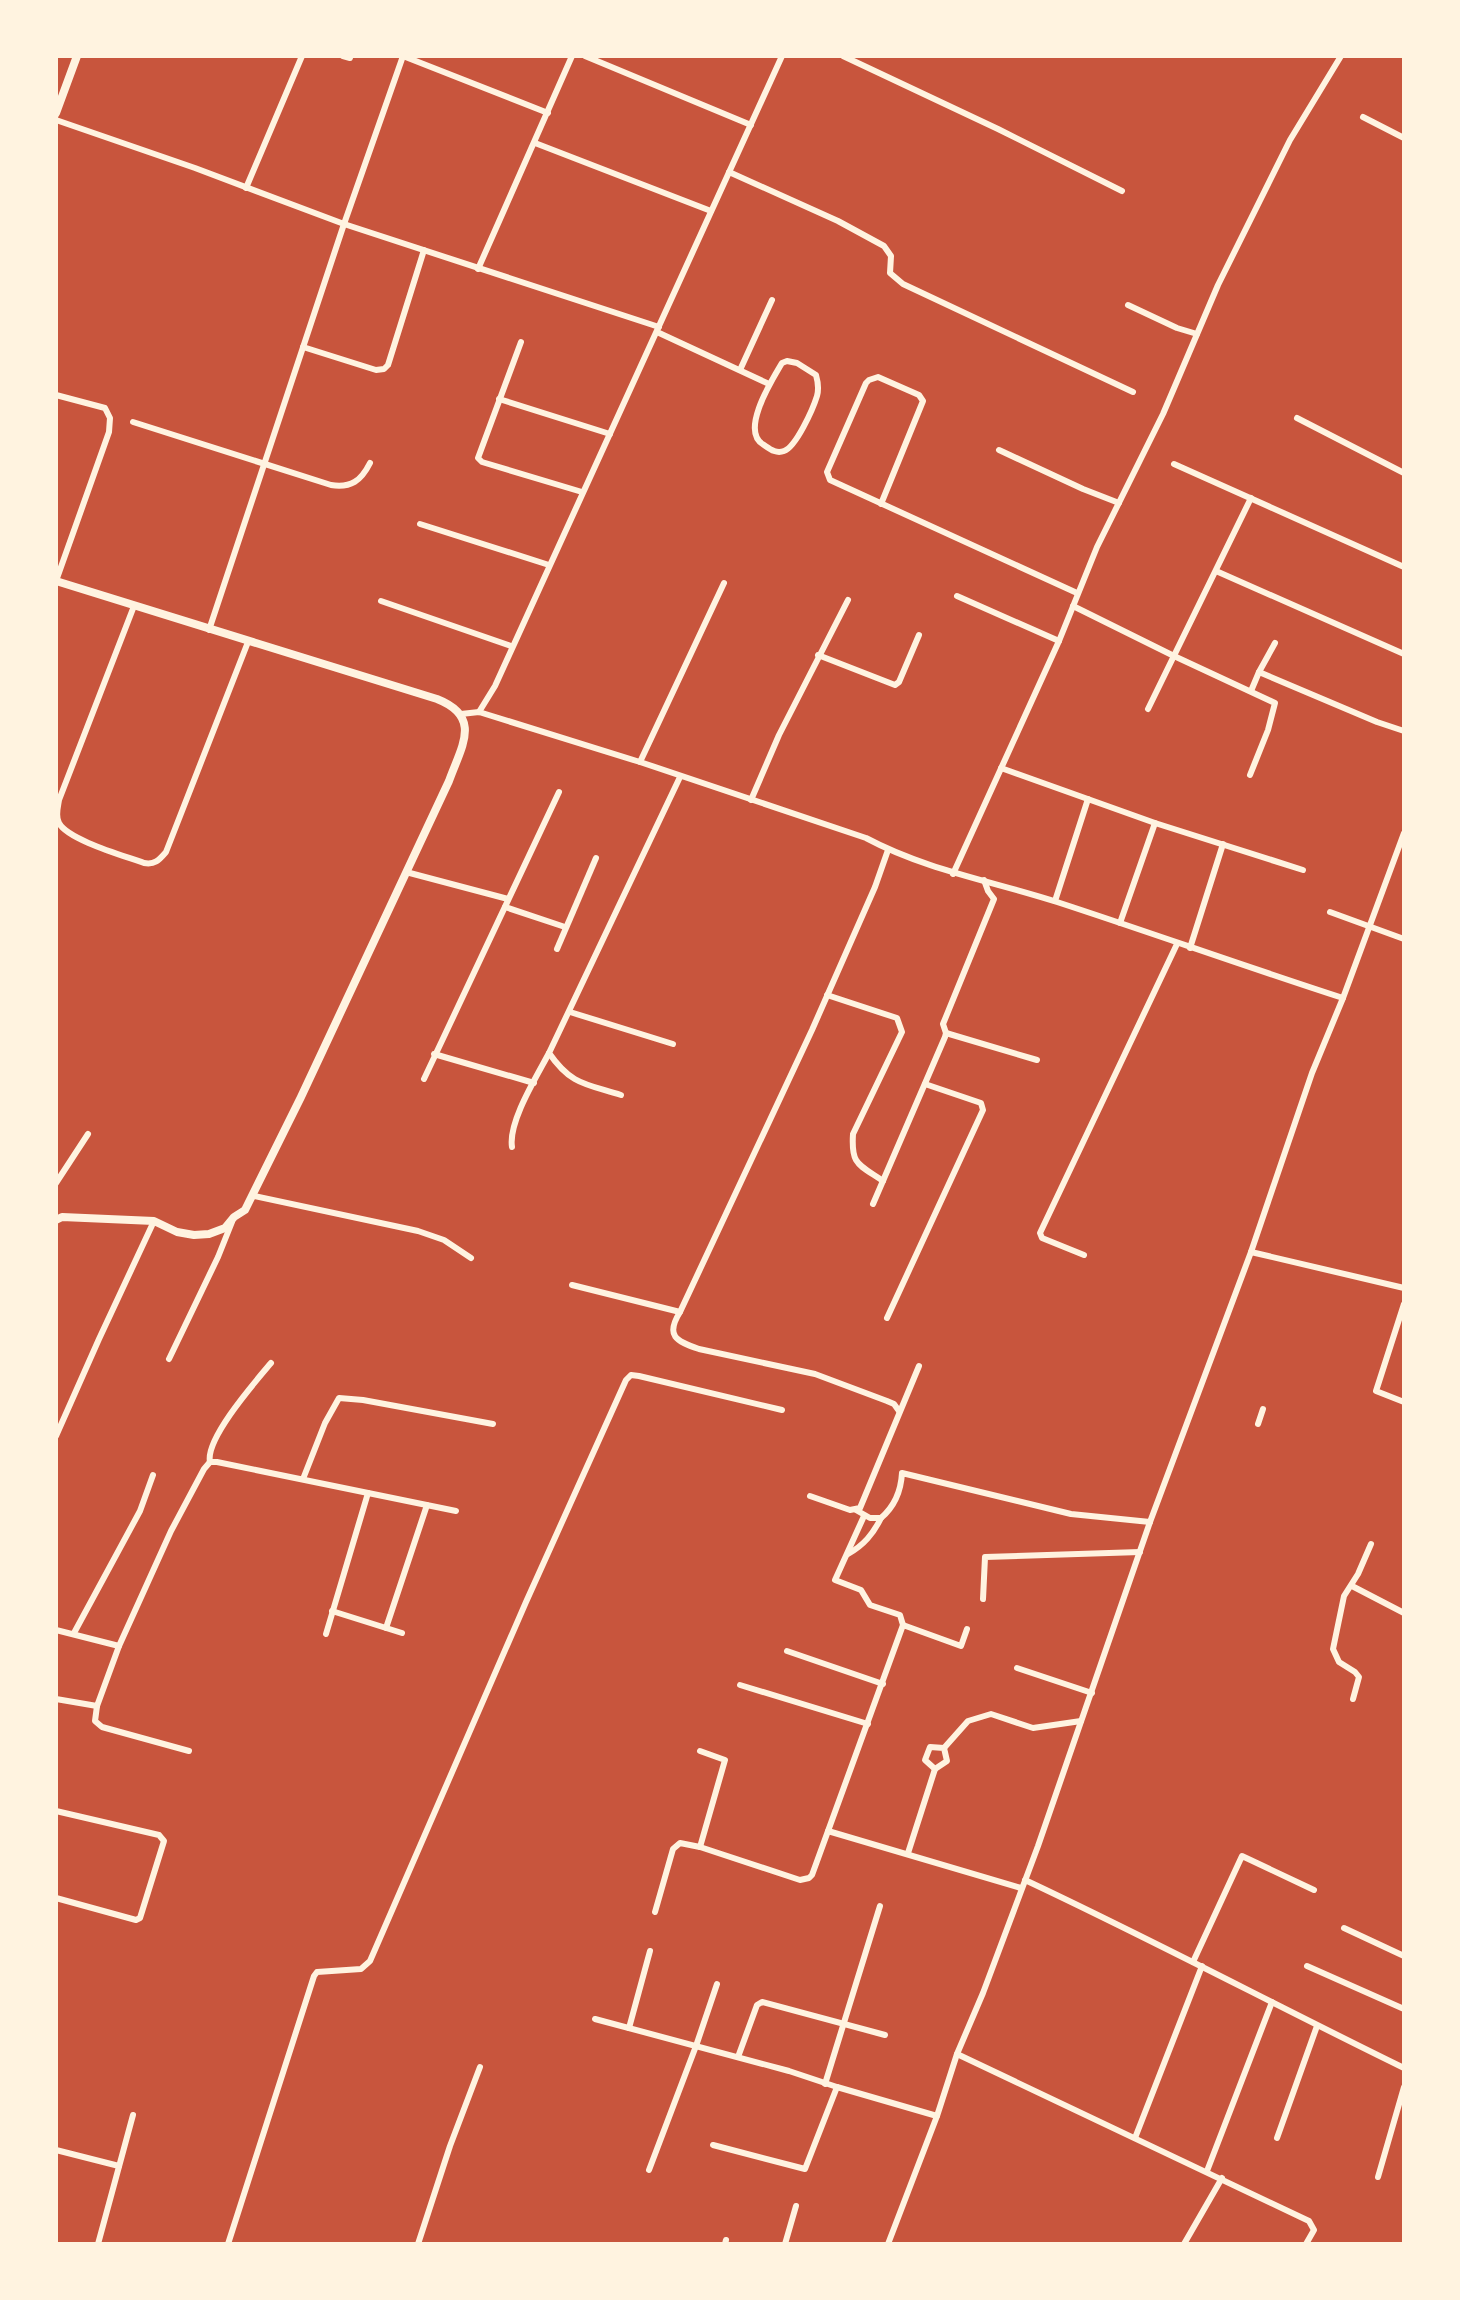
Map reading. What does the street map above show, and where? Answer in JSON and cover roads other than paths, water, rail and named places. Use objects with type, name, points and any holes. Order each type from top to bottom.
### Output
[{"type":"street","points":[[56,113],[77,56]]},
{"type":"street","points":[[246,188],[302,56]]},
{"type":"street","points":[[209,630],[344,224],[403,56],[548,113]]},
{"type":"street","points":[[478,269],[572,56]]},
{"type":"street","points":[[585,56],[751,125]]},
{"type":"street","points":[[479,712],[488,701],[782,56]]},
{"type":"street","points":[[843,56],[1122,191]]},
{"type":"street","points":[[953,874],[1059,640],[1077,593],[1163,414],[1218,285],[1290,140],[1341,56]]},
{"type":"street","points":[[1363,117],[1404,138]]},
{"type":"street","points":[[56,120],[344,224],[658,329],[769,384]]},
{"type":"street","points":[[535,143],[711,211]]},
{"type":"street","points":[[729,172],[838,221],[884,246],[891,256],[890,273],[903,284],[1133,392]]},
{"type":"street","points":[[303,347],[376,370],[384,369],[388,365],[424,250]]},
{"type":"street","points":[[740,370],[772,300]]},
{"type":"street","points":[[1128,305],[1177,328],[1197,334]]},
{"type":"street","points":[[521,342],[478,458],[482,462],[582,492]]},
{"type":"street","points":[[787,361],[797,363],[816,375],[817,396],[794,445],[786,451],[777,452],[759,443],[755,435],[754,424],[769,384],[782,363],[787,361]]},
{"type":"street","points":[[880,504],[923,401],[919,394],[878,377],[866,383],[827,475],[834,482],[880,504],[1077,593]]},
{"type":"street","points":[[56,395],[105,408],[110,418],[109,432],[56,581],[437,699],[452,705],[461,714],[465,736],[449,781],[254,1196],[245,1210],[234,1217],[225,1228],[209,1234],[194,1235],[177,1232],[154,1221],[58,1217]]},
{"type":"street","points":[[499,399],[610,434]]},
{"type":"street","points":[[1297,418],[1404,473]]},
{"type":"street","points":[[133,422],[307,480],[343,487],[360,479],[370,463]]},
{"type":"street","points":[[999,450],[1119,503]]},
{"type":"street","points":[[1174,464],[1404,567]]},
{"type":"street","points":[[1147,709],[1251,498]]},
{"type":"street","points":[[420,524],[549,565]]},
{"type":"street","points":[[1216,571],[1404,654]]},
{"type":"street","points":[[640,762],[724,583]]},
{"type":"street","points":[[957,596],[1059,640]]},
{"type":"street","points":[[751,800],[818,655],[848,600]]},
{"type":"street","points":[[381,601],[512,646]]},
{"type":"street","points":[[134,606],[59,800],[57,815],[59,824],[74,836],[144,863],[159,861],[166,852],[248,642]]},
{"type":"street","points":[[1073,606],[1275,703],[1268,730],[1250,775]]},
{"type":"street","points":[[818,655],[895,685],[899,682],[919,635]]},
{"type":"street","points":[[1251,691],[1275,643]]},
{"type":"street","points":[[1259,672],[1404,731]]},
{"type":"street","points":[[461,714],[479,712],[640,762],[866,838],[888,850],[953,874],[984,880],[1055,901],[1343,998]]},
{"type":"street","points":[[1001,768],[1155,823],[1303,870]]},
{"type":"street","points":[[512,1147],[510,1137],[534,1083],[680,777]]},
{"type":"street","points":[[424,1079],[559,792]]},
{"type":"street","points":[[1055,901],[1088,799]]},
{"type":"street","points":[[1120,923],[1155,823]]},
{"type":"street","points":[[888,2244],[937,2116],[957,2054],[1025,1880],[1150,1522],[1251,1252],[1304,1096],[1404,833]]},
{"type":"street","points":[[1190,948],[1223,844]]},
{"type":"street","points":[[888,850],[876,887],[747,1172],[675,1320],[673,1332],[681,1343],[815,1374],[894,1404],[899,1411]]},
{"type":"street","points":[[557,949],[596,858]]},
{"type":"street","points":[[405,872],[508,899]]},
{"type":"street","points":[[873,1204],[946,1033],[943,1024],[994,898],[984,880]]},
{"type":"street","points":[[505,906],[565,927]]},
{"type":"street","points":[[1329,912],[1404,939]]},
{"type":"street","points":[[1084,1255],[1042,1238],[1040,1233],[1177,944]]},
{"type":"street","points":[[827,995],[897,1018],[902,1032],[853,1134],[852,1152],[858,1164],[883,1181]]},
{"type":"street","points":[[570,1012],[673,1044]]},
{"type":"street","points":[[946,1033],[1037,1060]]},
{"type":"street","points":[[549,1053],[561,1071],[571,1079],[621,1095]]},
{"type":"street","points":[[434,1054],[534,1083]]},
{"type":"street","points":[[887,1318],[983,1110],[981,1103],[925,1084]]},
{"type":"street","points":[[56,1183],[88,1134]]},
{"type":"street","points":[[254,1196],[418,1231],[444,1240],[471,1258]]},
{"type":"street","points":[[169,1360],[234,1217]]},
{"type":"street","points":[[56,1436],[154,1221]]},
{"type":"street","points":[[1251,1252],[1404,1288]]},
{"type":"street","points":[[572,1285],[680,1312]]},
{"type":"street","points":[[1404,1304],[1376,1391],[1404,1402]]},
{"type":"street","points":[[210,1462],[208,1455],[213,1443],[240,1400],[271,1363]]},
{"type":"street","points":[[856,1510],[864,1501],[919,1366]]},
{"type":"street","points":[[228,2244],[314,1976],[317,1972],[361,1969],[370,1961],[626,1380],[631,1375],[639,1376],[782,1410]]},
{"type":"street","points":[[303,1479],[325,1423],[339,1398],[493,1424]]},
{"type":"street","points":[[1258,1424],[1263,1409]]},
{"type":"street","points":[[210,1462],[456,1511]]},
{"type":"street","points":[[189,1751],[102,1727],[95,1721],[97,1706],[119,1646],[171,1531],[210,1462]]},
{"type":"street","points":[[846,1555],[862,1546],[893,1505],[901,1488],[902,1473],[1071,1514],[1150,1522]]},
{"type":"street","points":[[74,1633],[140,1511],[153,1475]]},
{"type":"street","points":[[326,1634],[368,1493]]},
{"type":"street","points":[[810,1496],[856,1510],[864,1516],[881,1518]]},
{"type":"street","points":[[386,1628],[427,1505]]},
{"type":"street","points":[[655,1912],[673,1849],[680,1843],[804,1880],[812,1875],[903,1625],[901,1615],[870,1605],[861,1590],[835,1580],[864,1516]]},
{"type":"street","points":[[1353,1699],[1359,1677],[1339,1662],[1334,1649],[1339,1610],[1371,1544]]},
{"type":"street","points":[[983,1600],[985,1557],[1140,1552]]},
{"type":"street","points":[[1352,1586],[1404,1613]]},
{"type":"street","points":[[332,1611],[402,1633]]},
{"type":"street","points":[[903,1625],[961,1646],[967,1629]]},
{"type":"street","points":[[56,1630],[119,1646]]},
{"type":"street","points":[[787,1651],[883,1684]]},
{"type":"street","points":[[1017,1668],[1092,1693]]},
{"type":"street","points":[[740,1685],[868,1724]]},
{"type":"street","points":[[56,1699],[97,1706]]},
{"type":"street","points":[[944,1748],[968,1721],[991,1714],[1033,1728],[1081,1721]]},
{"type":"street","points":[[935,1769],[925,1760],[930,1747],[944,1748]]},
{"type":"street","points":[[908,1853],[935,1769],[947,1761],[944,1748]]},
{"type":"street","points":[[700,1751],[725,1760],[700,1847]]},
{"type":"street","points":[[56,1811],[159,1835],[164,1841],[140,1918],[136,1920],[56,1898]]},
{"type":"street","points":[[828,1831],[1021,1888]]},
{"type":"street","points":[[1193,1962],[1242,1856],[1314,1890]]},
{"type":"street","points":[[1025,1880],[1115,1922],[1404,2068]]},
{"type":"street","points":[[825,2084],[880,1906]]},
{"type":"street","points":[[1344,1928],[1404,1956]]},
{"type":"street","points":[[629,2028],[650,1951]]},
{"type":"street","points":[[1135,2137],[1202,1966]]},
{"type":"street","points":[[1307,1966],[1404,2009]]},
{"type":"street","points":[[649,2171],[717,1984]]},
{"type":"street","points":[[737,2057],[760,2002],[885,2035]]},
{"type":"street","points":[[1207,2171],[1272,2002]]},
{"type":"street","points":[[595,2019],[789,2071],[937,2116]]},
{"type":"street","points":[[1277,2138],[1317,2026]]},
{"type":"street","points":[[957,2054],[1312,2223],[1314,2230],[1306,2244]]},
{"type":"street","points":[[418,2244],[450,2146],[480,2067]]},
{"type":"street","points":[[713,2144],[805,2169],[837,2087]]},
{"type":"street","points":[[1378,2177],[1404,2087]]},
{"type":"street","points":[[98,2244],[132,2115]]},
{"type":"street","points":[[56,2150],[119,2166]]},
{"type":"street","points":[[1184,2244],[1222,2178]]},
{"type":"street","points":[[785,2244],[796,2206]]}]
